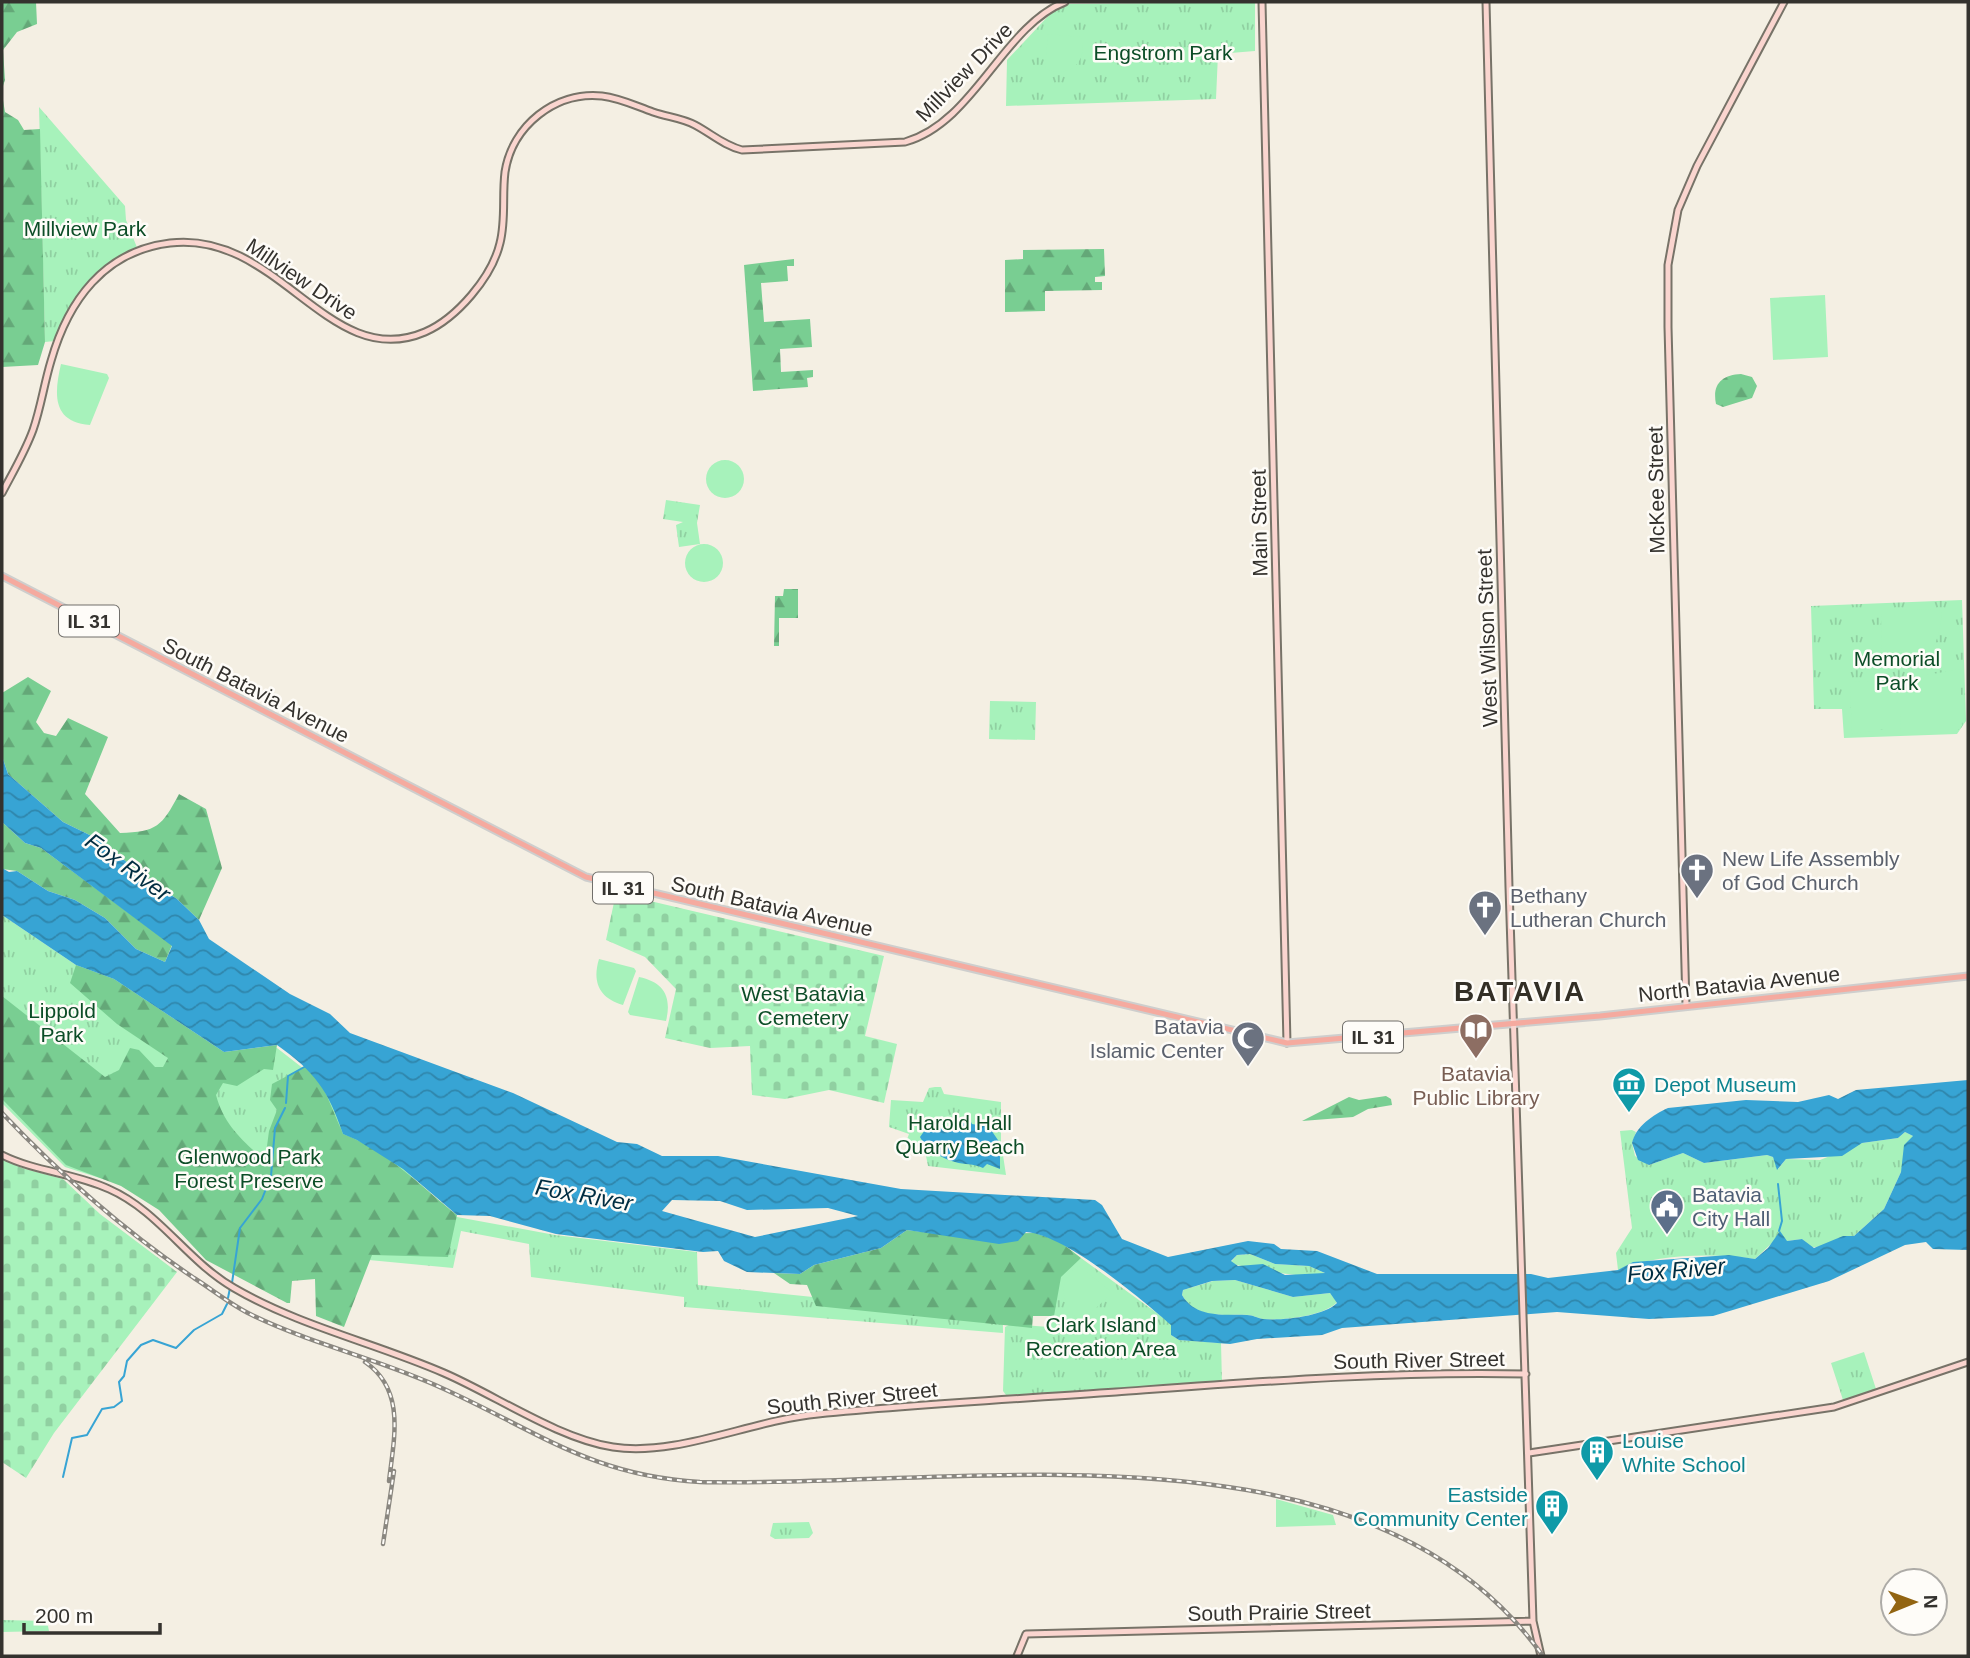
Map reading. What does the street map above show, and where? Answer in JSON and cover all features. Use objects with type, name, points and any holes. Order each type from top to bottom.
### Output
[{"type":"main road","name":"Millview Drive","points":[[2,493],[33,430],[50,363],[68,315],[93,280],[125,257],[168,243],[218,246],[260,265],[349,330],[384,339],[414,336],[435,327],[454,313],[493,263],[503,231],[505,176],[509,156],[531,121],[556,104],[582,96],[611,97],[684,120],[722,143],[743,150],[905,142],[923,136],[944,122],[1038,18],[1065,2]]},
{"type":"main road","name":"Main Street","points":[[1262,2],[1287,1043]]},
{"type":"main road","name":"West Wilson Street","points":[[1486,2],[1533,1621],[1541,1656]]},
{"type":"main road","name":"McKee Street","points":[[1686,1005],[1668,350],[1669,253],[1678,210],[1698,166],[1784,2]]},
{"type":"main road","name":"South Batavia Avenue","points":[[2,576],[589,879],[1287,1043],[1514,1024]]},
{"type":"main road","name":"North Batavia Avenue","points":[[1514,1024],[1968,976]]},
{"type":"main road","name":"South River Street","points":[[2,1155],[30,1167],[110,1189],[138,1205],[202,1266],[234,1288],[290,1314],[463,1381],[580,1438],[630,1449],[669,1446],[779,1419],[857,1410],[1339,1376],[1526,1374]]},
{"type":"main road","points":[[1529,1453],[1834,1407],[1968,1362]]},
{"type":"main road","name":"South Prairie Street","points":[[1017,1656],[1026,1634],[1533,1621]]},
{"type":"green space","points":[[2,2],[36,2],[37,24],[17,32],[3,50],[5,80],[2,89]]},
{"type":"green space","name":"Engstrom Park","points":[[1255,2],[1255,51],[1218,54],[1216,99],[1006,106],[1007,60],[1051,13],[1069,4]]},
{"type":"green space","points":[[1048,34],[1081,37],[1082,54],[1075,66],[1061,72],[1045,68]]},
{"type":"green space","points":[[2,94],[5,112],[18,120],[24,130],[40,129],[45,342],[38,365],[2,367]]},
{"type":"green space","name":"Millview Park","points":[[39,107],[125,206],[126,220],[138,250],[96,276],[77,297],[55,341],[45,342]]},
{"type":"green space","points":[[1104,249],[1105,276],[1095,277],[1095,282],[1102,282],[1102,290],[1045,291],[1045,311],[1005,312],[1005,260],[1023,259],[1023,250]]},
{"type":"green space","points":[[794,259],[794,266],[787,266],[788,281],[761,283],[764,322],[810,319],[812,347],[780,349],[781,372],[813,370],[813,377],[807,378],[808,387],[753,391],[744,265]]},
{"type":"green space","points":[[1825,295],[1828,357],[1773,360],[1770,298]]},
{"type":"green space","points":[[61,364],[107,374],[109,378],[90,425],[78,423],[62,412],[57,396]]},
{"type":"green space","points":[[1741,374],[1752,377],[1757,386],[1752,398],[1723,407],[1716,404],[1716,391],[1720,382],[1729,376]]},
{"type":"green space","points":[[725,460],[738,466],[744,479],[738,492],[725,498],[712,492],[706,479],[712,466]]},
{"type":"green space","points":[[666,500],[700,505],[697,523],[700,544],[679,547],[676,525],[683,522],[663,519]]},
{"type":"green space","points":[[704,544],[717,550],[723,563],[717,576],[704,582],[691,576],[685,563],[691,550]]},
{"type":"green space","points":[[784,589],[798,589],[798,618],[779,618],[779,646],[774,646],[775,596],[783,596]]},
{"type":"green space","name":"Memorial Park","points":[[1962,600],[1966,721],[1957,734],[1844,738],[1842,709],[1814,709],[1811,606]]},
{"type":"green space","points":[[1942,609],[1938,636],[1927,655],[1909,667],[1882,672],[1881,614],[1885,610]]},
{"type":"green space","points":[[1960,669],[1962,726],[1957,731],[1900,731],[1901,714],[1886,729],[1852,734],[1850,686],[1854,682],[1911,679],[1911,690],[1927,675]]},
{"type":"green space","points":[[28,677],[51,691],[36,722],[44,733],[56,736],[68,718],[108,737],[85,794],[120,833],[142,831],[157,825],[179,794],[206,809],[222,868],[199,920],[177,899],[140,874],[104,842],[63,822],[8,774],[2,756],[2,693]]},
{"type":"green space","points":[[990,701],[1036,702],[1035,740],[989,739]]},
{"type":"green space","points":[[2,822],[25,843],[41,848],[172,945],[165,962],[136,949],[105,918],[75,900],[48,891],[17,871],[2,869]]},
{"type":"green space","name":"West Batavia Cemetery","points":[[616,893],[884,956],[865,1036],[897,1044],[884,1103],[829,1090],[785,1099],[752,1095],[750,1046],[710,1048],[665,1038],[676,989],[645,957],[606,940]]},
{"type":"green space","name":"Glenwood Park Forest Preserve","points":[[2,915],[76,965],[114,979],[225,1053],[277,1048],[304,1069],[433,1198],[457,1217],[555,1235],[697,1252],[698,1285],[881,1304],[1002,1245],[1003,1333],[684,1307],[684,1297],[531,1277],[529,1244],[461,1231],[453,1268],[369,1260],[160,1209],[122,1185],[65,1167],[2,1103]]},
{"type":"green space","points":[[599,959],[634,968],[636,971],[623,1005],[608,998],[599,988],[596,975]]},
{"type":"green space","name":"Glenwood Park Forest Preserve","points":[[76,965],[114,979],[224,1052],[277,1045],[273,1070],[264,1069],[237,1086],[223,1083],[216,1095],[229,1124],[265,1161],[269,1131],[277,1110],[270,1100],[272,1084],[306,1066],[321,1082],[343,1134],[389,1159],[457,1215],[448,1257],[372,1255],[344,1327],[316,1316],[315,1279],[292,1281],[290,1303],[287,1303],[206,1260],[159,1210],[121,1186],[66,1165],[2,1099],[2,996],[105,1077],[119,1070],[130,1048],[139,1050],[155,1067],[163,1067],[168,1058],[117,1024],[70,983]]},
{"type":"green space","points":[[639,977],[655,983],[664,992],[668,1005],[666,1021],[630,1015],[628,1012]]},
{"type":"green space","name":"Harold Hall Quarry Beach","points":[[941,1087],[944,1094],[1001,1102],[1001,1142],[1006,1175],[928,1166],[926,1156],[905,1145],[909,1134],[889,1127],[891,1100],[923,1102],[929,1088]]},
{"type":"green space","points":[[1386,1096],[1391,1099],[1392,1105],[1368,1109],[1353,1117],[1302,1121],[1349,1097],[1359,1100]]},
{"type":"green space","points":[[1620,1131],[1636,1132],[1632,1143],[1635,1156],[1649,1165],[1683,1153],[1704,1163],[1767,1155],[1773,1157],[1778,1169],[1786,1159],[1820,1160],[1862,1143],[1898,1138],[1905,1132],[1913,1136],[1901,1172],[1884,1209],[1854,1236],[1816,1247],[1810,1247],[1802,1239],[1772,1243],[1755,1259],[1685,1256],[1650,1261],[1618,1270],[1616,1253],[1632,1228]]},
{"type":"green space","points":[[2,1159],[22,1168],[63,1179],[100,1214],[177,1272],[54,1433],[26,1478],[2,1462]]},
{"type":"green space","points":[[907,1230],[938,1234],[1035,1233],[1059,1241],[1081,1258],[1061,1277],[1054,1316],[1033,1316],[1032,1328],[816,1306],[807,1285],[790,1284],[774,1273],[800,1274],[814,1265],[881,1248]]},
{"type":"green space","points":[[1250,1254],[1275,1264],[1309,1266],[1325,1273],[1296,1275],[1231,1262],[1237,1255]]},
{"type":"green space","name":"Clark Island Recreation Area","points":[[1081,1258],[1172,1325],[1171,1335],[1179,1340],[1221,1343],[1222,1382],[1006,1395],[1003,1391],[1005,1327],[1011,1324],[1049,1327],[1053,1296],[1059,1279],[1071,1264]]},
{"type":"green space","points":[[1079,1266],[1110,1291],[1110,1295],[1081,1322],[1069,1309],[1064,1294],[1067,1279]]},
{"type":"green space","name":"Clark Island Recreation Area","points":[[1235,1280],[1293,1297],[1330,1293],[1337,1302],[1313,1314],[1263,1319],[1249,1315],[1203,1312],[1195,1309],[1182,1295],[1183,1290],[1213,1281]]},
{"type":"green space","points":[[1864,1352],[1876,1389],[1843,1400],[1831,1363]]},
{"type":"green space","points":[[1276,1499],[1333,1515],[1336,1525],[1276,1527]]},
{"type":"green space","points":[[809,1522],[813,1533],[809,1538],[775,1539],[770,1536],[773,1523]]},
{"type":"green space","points":[[2,1620],[47,1621],[49,1631],[2,1632]]},
{"type":"water","name":"Fox River","points":[[2,756],[8,774],[63,822],[104,842],[140,874],[177,899],[199,920],[209,939],[290,994],[330,1014],[350,1033],[513,1093],[617,1142],[637,1144],[662,1156],[718,1156],[901,1189],[1095,1200],[1102,1205],[1122,1239],[1168,1257],[1248,1241],[1274,1244],[1281,1249],[1317,1251],[1377,1274],[1531,1274],[1548,1278],[1618,1270],[1633,1262],[1729,1255],[1755,1259],[1768,1248],[1780,1231],[1787,1241],[1802,1239],[1814,1248],[1843,1236],[1854,1236],[1884,1209],[1901,1172],[1904,1145],[1913,1136],[1905,1132],[1898,1138],[1862,1143],[1842,1156],[1786,1159],[1777,1170],[1773,1157],[1767,1155],[1704,1163],[1683,1153],[1649,1165],[1638,1160],[1632,1143],[1634,1137],[1641,1126],[1668,1108],[1746,1100],[1798,1102],[1829,1095],[1838,1099],[1856,1090],[1968,1080],[1968,1250],[1933,1249],[1926,1242],[1905,1245],[1829,1281],[1713,1316],[1649,1319],[1557,1312],[1342,1328],[1322,1335],[1257,1339],[1230,1344],[1179,1340],[1171,1335],[1171,1325],[1102,1269],[1061,1244],[1026,1232],[1018,1241],[999,1244],[907,1230],[881,1248],[814,1265],[800,1274],[747,1272],[724,1261],[718,1251],[703,1252],[556,1234],[490,1216],[457,1215],[403,1169],[343,1134],[332,1105],[319,1083],[277,1045],[224,1052],[114,979],[76,965],[2,915],[2,868],[9,872],[17,871],[48,891],[75,900],[105,918],[136,949],[165,962],[172,946],[41,848],[25,843],[2,822]],"holes":[[[672,1200],[720,1201],[747,1210],[828,1208],[858,1216],[755,1237],[662,1211]],[[1250,1254],[1275,1264],[1309,1266],[1325,1273],[1285,1275],[1263,1264],[1238,1266],[1231,1261],[1237,1255]],[[1235,1280],[1293,1297],[1330,1293],[1337,1303],[1331,1308],[1303,1317],[1263,1319],[1249,1315],[1203,1312],[1188,1303],[1182,1295],[1183,1290],[1212,1281]]]},
{"type":"water","points":[[970,1120],[972,1124],[989,1127],[1000,1143],[1000,1169],[987,1164],[983,1168],[950,1160],[930,1149],[920,1137],[927,1127],[950,1128],[953,1122]]},
{"type":"waterway","points":[[286,1103],[288,1076],[306,1066]]},
{"type":"waterway","points":[[232,1283],[240,1228],[262,1199],[271,1176],[275,1128],[285,1108]]},
{"type":"waterway","points":[[1778,1184],[1782,1221],[1779,1231]]},
{"type":"waterway","points":[[228,1298],[230,1288]]},
{"type":"waterway","points":[[63,1477],[72,1438],[87,1435],[102,1409],[114,1407],[122,1401],[119,1382],[124,1376],[127,1361],[141,1345],[153,1340],[176,1348],[194,1330],[222,1314],[227,1304]]},
{"type":"railway","points":[[2,1113],[70,1180],[118,1221],[168,1260],[237,1307],[299,1335],[397,1369],[596,1461],[662,1478],[700,1482],[1035,1475],[1153,1479],[1267,1494],[1373,1525],[1467,1578],[1543,1656]]},
{"type":"railway","points":[[365,1362],[378,1373],[387,1386],[392,1401],[394,1432],[389,1481]]},
{"type":"railway","points":[[383,1544],[394,1471]]},
{"type":"place","name":"New Life Assembly of God Church","points":[[1697,900]]},
{"type":"place","name":"Bethany Lutheran Church","points":[[1485,937]]},
{"type":"place","name":"Batavia Public Library","points":[[1476,1060]]},
{"type":"place","name":"Batavia Islamic Center","points":[[1248,1068]]},
{"type":"place","name":"Depot Museum","points":[[1629,1114]]},
{"type":"place","name":"Batavia City Hall","points":[[1667,1236]]},
{"type":"place","name":"Louise White School","points":[[1597,1482]]},
{"type":"place","name":"Eastside Community Center","points":[[1552,1536]]},
{"type":"district","name":"BATAVIA","points":[[1520,991]]},
{"type":"park label","name":"Lippold Park","points":[[62,1022]]}]
